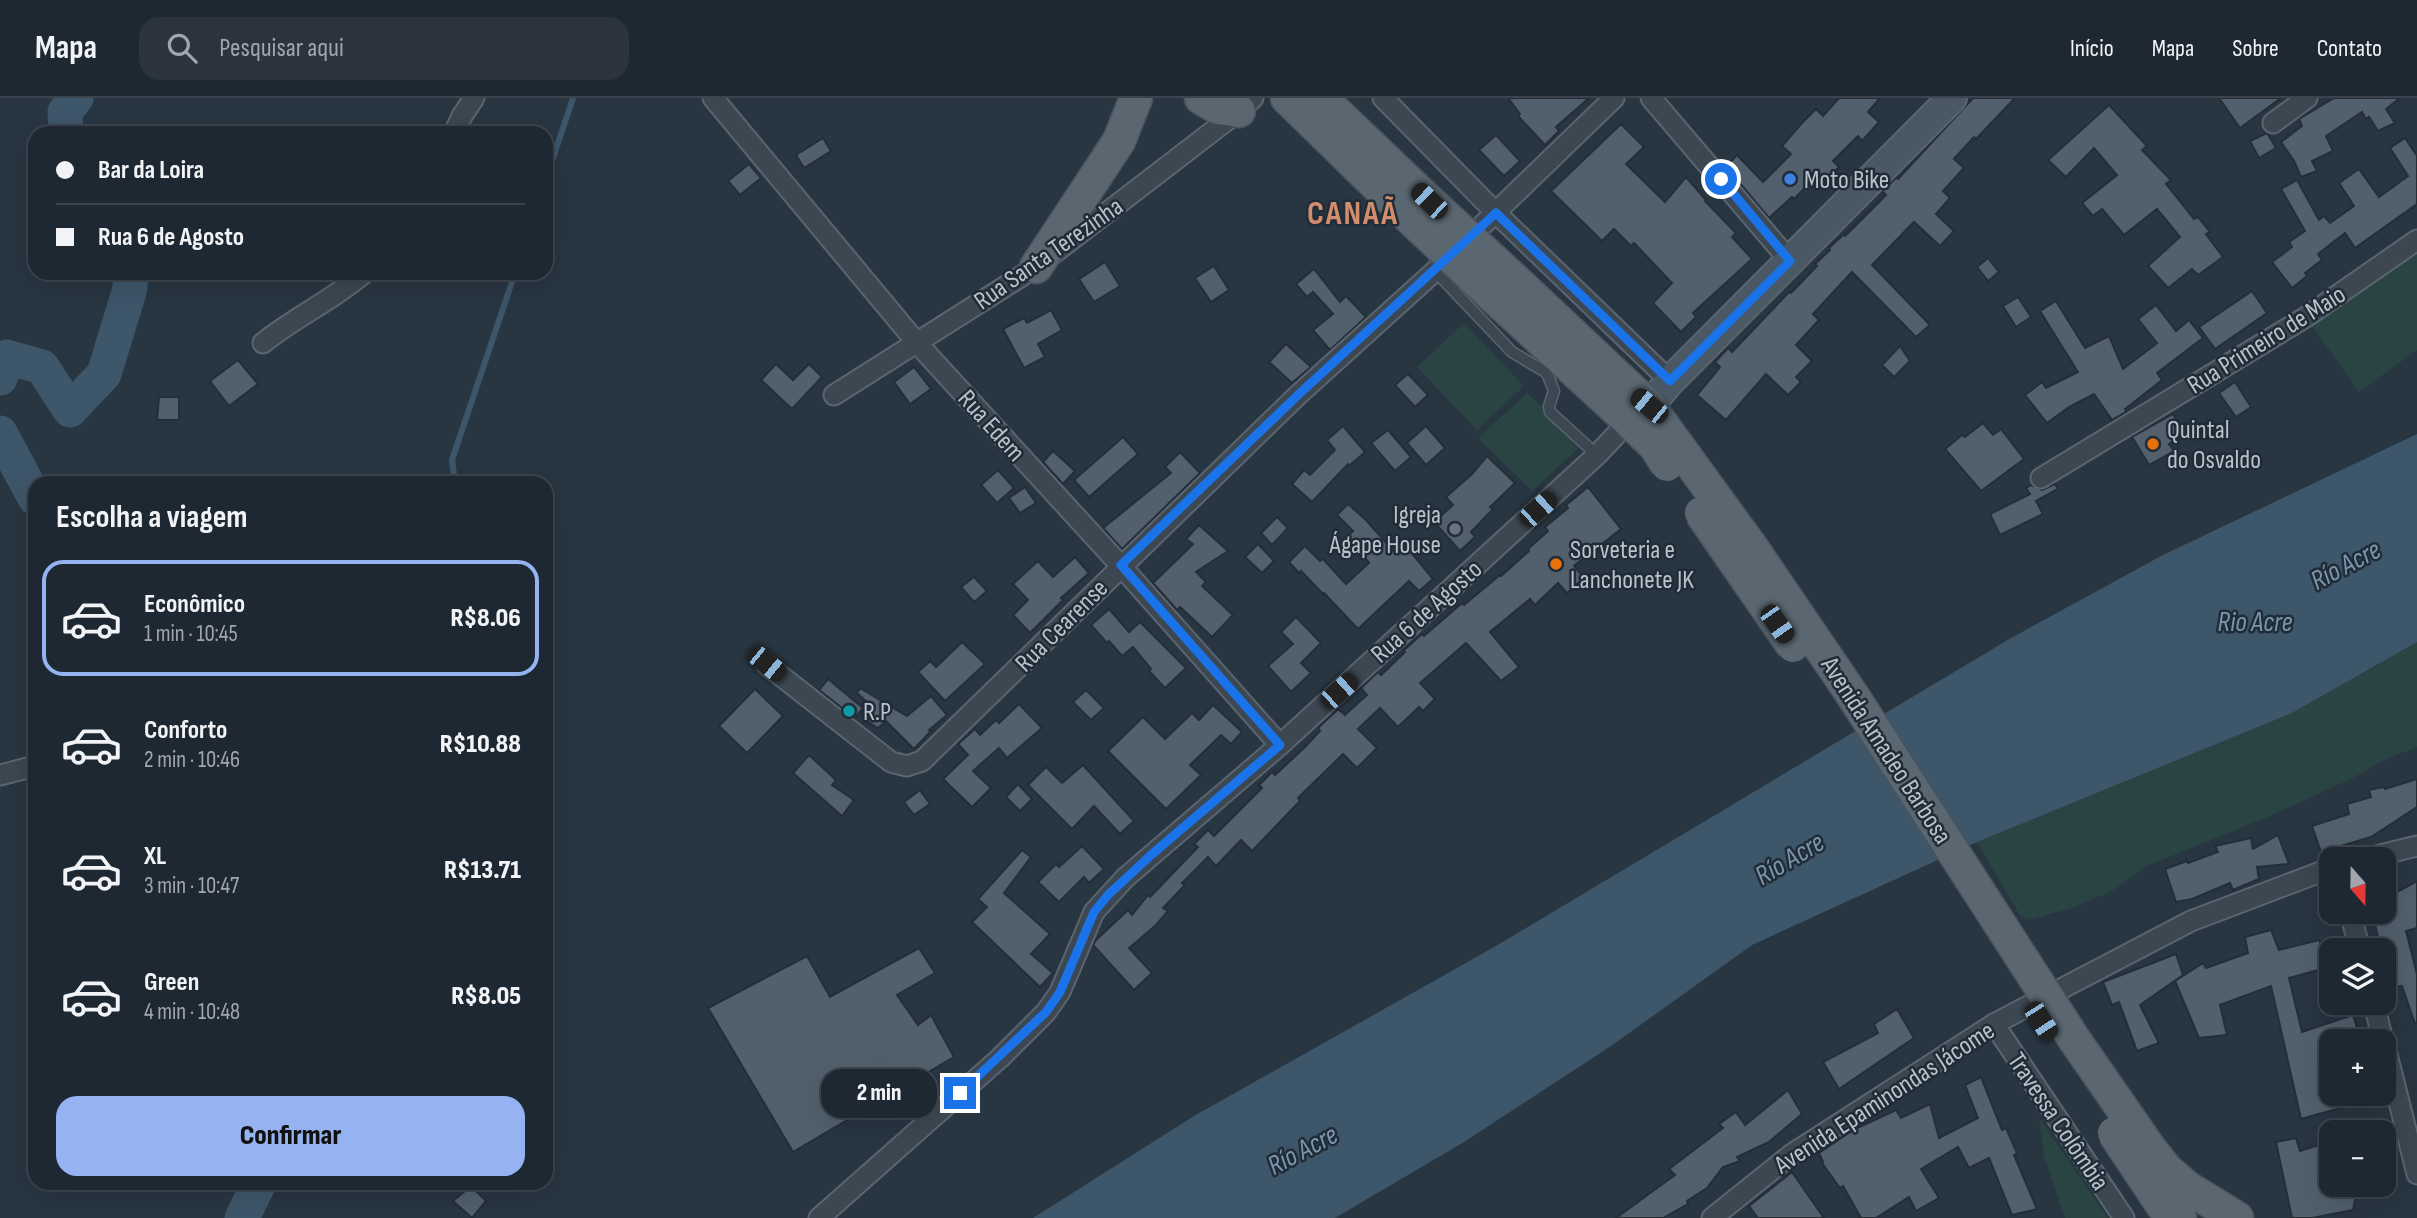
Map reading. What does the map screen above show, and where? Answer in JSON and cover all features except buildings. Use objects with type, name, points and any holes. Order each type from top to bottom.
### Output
[{"type":"main road","points":[[1035,267],[1119,141],[1136,98]]},
{"type":"main road","points":[[1201,98],[1218,108],[1246,105]]},
{"type":"main road","name":"Avenida Amadeo Barbosa","points":[[1309,103],[1639,413],[1753,549],[1851,693],[2081,1050],[2151,1150],[2167,1170],[2188,1188],[2230,1215]]},
{"type":"main road","name":"Avenida Amadeo Barbosa","points":[[1639,413],[1655,446],[1808,668],[2170,1214]]},
{"type":"street","points":[[457,126],[474,98]]},
{"type":"street","name":"Rua Edem","points":[[713,98],[917,342],[1121,565],[1280,745]]},
{"type":"street","points":[[1383,98],[1496,213],[1670,381]]},
{"type":"street","name":"Rua Cearense","points":[[767,664],[891,762],[907,766],[922,761],[1298,395],[1435,271],[1614,98]]},
{"type":"street","points":[[1651,98],[1790,261]]},
{"type":"street","name":"Rua 6 de Agosto","points":[[819,1218],[1000,1058],[1046,1012],[1060,992],[1094,912],[1108,895],[1280,745],[1597,455],[1952,98]]},
{"type":"street","points":[[2273,123],[2307,98]]},
{"type":"street","name":"Rua Santa Terezinha","points":[[834,395],[1035,267],[1246,105]]},
{"type":"street","name":"Rua Primeiro de Maio","points":[[2040,478],[2306,317],[2417,240]]},
{"type":"street","points":[[263,342],[356,280]]},
{"type":"street","points":[[0,775],[28,768]]},
{"type":"street","points":[[2396,851],[2417,846]]},
{"type":"street","name":"Avenida Epaminondas Jácome","points":[[1712,1218],[1792,1154],[1994,1024],[2191,920],[2319,873]]},
{"type":"street","name":"Travessa Colômbia","points":[[1994,1024],[2124,1218]]},
{"type":"street","points":[[2396,1092],[2417,1174]]},
{"type":"lane","points":[[1435,271],[1513,352],[1547,373],[1554,391],[1549,406],[1550,412],[1597,455]]},
{"type":"green space","points":[[2417,238],[2417,350],[2359,392],[2306,317]]},
{"type":"green space","points":[[1464,323],[1524,386],[1477,430],[1417,367]]},
{"type":"green space","points":[[1527,393],[1582,445],[1532,491],[1478,438]]},
{"type":"green space","points":[[2417,642],[2417,747],[2270,816],[2147,866],[2112,891],[2072,908],[2028,920],[2019,914],[1977,842],[2292,713]]},
{"type":"green space","points":[[2039,1118],[2108,1218],[2065,1218],[2044,1156]]},
{"type":"water","name":"Rio Acre","points":[[2417,434],[2417,642],[2292,713],[1977,842],[1752,945],[1611,1046],[1464,1142],[1335,1218],[1033,1218],[1194,1116],[1496,946],[2011,638],[2163,555]]},
{"type":"waterway","points":[[66,126],[65,112],[76,98]]},
{"type":"waterway","points":[[553,158],[573,98]]},
{"type":"waterway","points":[[0,378],[7,357],[42,367],[70,410],[104,374],[131,280]]},
{"type":"waterway","points":[[454,476],[452,460],[513,280]]},
{"type":"waterway","points":[[0,433],[28,485]]},
{"type":"waterway","points":[[242,1218],[256,1190]]},
{"type":"place","name":"Moto Bike","points":[[1790,179]]},
{"type":"place","name":"Quintal do Osvaldo","points":[[2153,444]]},
{"type":"place","name":"Igreja Ágape House","points":[[1455,529]]},
{"type":"place","name":"Sorveteria e Lanchonete JK","points":[[1556,564]]},
{"type":"place","name":"R.P","points":[[849,711]]},
{"type":"district","name":"CANAÃ","points":[[1353,212]]},
{"type":"route","points":[[960,1093],[1046,1012],[1060,992],[1094,912],[1108,895],[1280,745],[1121,565],[1298,395],[1496,213],[1670,381],[1790,261],[1721,179]]},
{"type":"water label","name":"Río Acre","points":[[2345,564]]},
{"type":"water label","name":"Río Acre","points":[[1789,858]]},
{"type":"water label","name":"Río Acre","points":[[1302,1149]]}]
